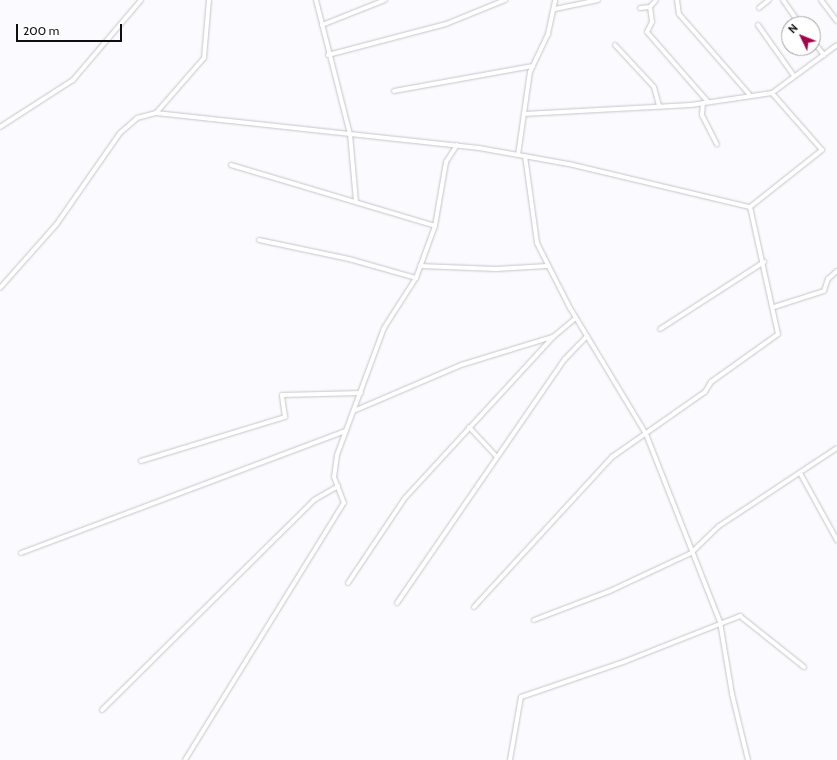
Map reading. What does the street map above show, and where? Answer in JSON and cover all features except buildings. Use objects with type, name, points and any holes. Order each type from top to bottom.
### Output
[{"type":"street","points":[[0,127],[73,80],[141,0]]},
{"type":"street","points":[[156,113],[204,58],[209,0]]},
{"type":"street","points":[[316,0],[328,55],[350,134],[356,202]]},
{"type":"street","points":[[322,25],[385,0]]},
{"type":"street","points":[[328,55],[446,24],[505,0]]},
{"type":"street","points":[[518,155],[532,66],[548,34],[554,9],[554,0]]},
{"type":"street","points":[[554,9],[598,0]]},
{"type":"street","points":[[640,8],[650,7],[656,0]]},
{"type":"street","points":[[677,0],[679,14],[749,94]]},
{"type":"street","points":[[759,8],[769,0]]},
{"type":"street","points":[[782,0],[794,16]]},
{"type":"street","points":[[821,0],[837,21]]},
{"type":"street","points":[[650,7],[652,22],[647,32],[708,102]]},
{"type":"street","points":[[758,25],[794,76]]},
{"type":"street","points":[[615,45],[654,87],[659,106]]},
{"type":"street","points":[[524,114],[703,103],[749,94],[772,93],[837,45]]},
{"type":"street","points":[[821,51],[824,55]]},
{"type":"street","points":[[394,91],[532,66]]},
{"type":"street","points":[[750,207],[822,150],[772,93]]},
{"type":"street","points":[[703,103],[702,115],[717,144]]},
{"type":"street","points":[[0,288],[56,225],[120,133],[138,118],[156,113],[457,145],[525,156],[750,207]]},
{"type":"street","points":[[185,760],[344,503],[334,469],[346,431],[356,410],[384,328],[416,278],[436,226],[446,162],[457,145]]},
{"type":"street","points":[[525,156],[536,239],[547,266],[576,318],[646,434],[691,553],[720,622],[732,694],[748,760]]},
{"type":"street","points":[[231,165],[436,226]]},
{"type":"street","points":[[474,607],[539,540],[592,476],[612,457],[646,434],[778,334],[774,307],[750,207]]},
{"type":"street","points":[[259,240],[349,259],[416,278]]},
{"type":"street","points":[[660,328],[764,262]]},
{"type":"street","points":[[420,266],[496,269],[547,266]]},
{"type":"street","points":[[774,307],[824,291],[828,278],[837,271]]},
{"type":"street","points":[[348,583],[405,498],[553,337],[576,318]]},
{"type":"street","points":[[397,603],[496,456],[565,359],[587,336]]},
{"type":"street","points":[[356,410],[461,365],[553,337]]},
{"type":"street","points":[[141,461],[285,417],[282,395],[361,393]]},
{"type":"street","points":[[469,427],[496,456]]},
{"type":"street","points":[[21,553],[346,431]]},
{"type":"street","points":[[534,620],[610,591],[691,553],[719,526],[837,448]]},
{"type":"street","points":[[800,472],[837,540]]},
{"type":"street","points":[[102,710],[314,500],[338,486]]},
{"type":"street","points":[[510,760],[521,697],[626,661],[720,622],[742,616],[804,667]]}]
